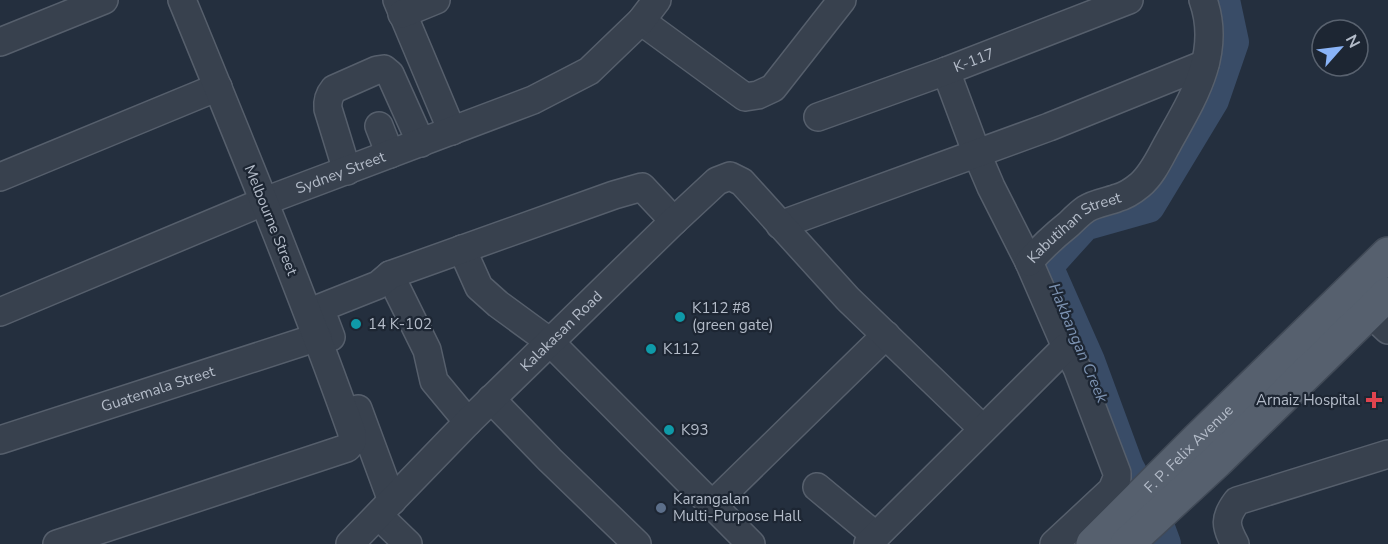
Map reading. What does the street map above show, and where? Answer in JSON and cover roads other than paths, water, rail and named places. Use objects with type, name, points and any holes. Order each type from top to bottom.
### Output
[{"type":"main road","name":"F. P. Felix Avenue","points":[[1093,544],[1134,521],[1299,361],[1388,254]]},
{"type":"main road","name":"F. P. Felix Avenue","points":[[1299,361],[1382,312]]},
{"type":"street","points":[[0,42],[104,0]]},
{"type":"street","name":"Melbourne Street","points":[[57,544],[347,448],[352,442],[352,433],[318,337],[182,0]]},
{"type":"street","points":[[436,0],[400,7],[452,131]]},
{"type":"street","name":"Sydney Street","points":[[0,312],[265,201],[533,100],[589,71],[641,21],[657,0]]},
{"type":"street","points":[[641,21],[745,97],[758,95],[773,88],[842,0]]},
{"type":"street","name":"K-117","points":[[818,117],[1130,0]]},
{"type":"street","name":"Kabutihan Street","points":[[1134,521],[1077,368],[1029,262],[1043,245],[1086,209],[1131,192],[1152,172],[1202,80],[1209,42],[1209,28],[1203,0]]},
{"type":"street","points":[[983,429],[848,299],[780,225],[1049,127],[1206,64]]},
{"type":"street","points":[[347,171],[327,102],[334,88],[377,70],[384,69],[390,74],[421,143]]},
{"type":"street","points":[[946,70],[976,154],[1029,262]]},
{"type":"street","points":[[0,177],[218,87]]},
{"type":"street","points":[[380,126],[390,154]]},
{"type":"street","name":"Kalakasan Road","points":[[350,544],[491,399],[717,182],[730,176],[742,182],[780,225]]},
{"type":"street","points":[[408,544],[385,508],[320,308],[378,285],[390,275],[642,187],[674,221]]},
{"type":"street","points":[[462,249],[479,287],[498,304],[550,342],[751,544]]},
{"type":"street","points":[[390,275],[427,350],[434,381],[468,422]]},
{"type":"street","points":[[712,505],[886,335]]},
{"type":"street","name":"Guatemala Street","points":[[0,440],[318,337]]},
{"type":"street","points":[[817,487],[872,540],[1066,347]]},
{"type":"street","points":[[491,399],[637,544]]},
{"type":"street","points":[[1235,544],[1228,531],[1227,520],[1231,509],[1238,501],[1388,454]]},
{"type":"street","points":[[1054,544],[1134,521]]},
{"type":"waterway","name":"Hakbangan Creek","points":[[1164,544],[1154,517],[1127,467],[1088,361],[1046,266],[1084,224],[1148,206],[1212,100],[1232,42],[1223,0]]},
{"type":"place","name":"K112 #8 (green gate)","points":[[680,317]]},
{"type":"place","name":"14 K-102","points":[[356,324]]},
{"type":"place","name":"K112","points":[[651,349]]},
{"type":"place","name":"Arnaiz Hospital","points":[[1374,400]]},
{"type":"place","name":"K93","points":[[669,430]]},
{"type":"place","name":"Karangalan Multi-Purpose Hall","points":[[661,508]]}]
